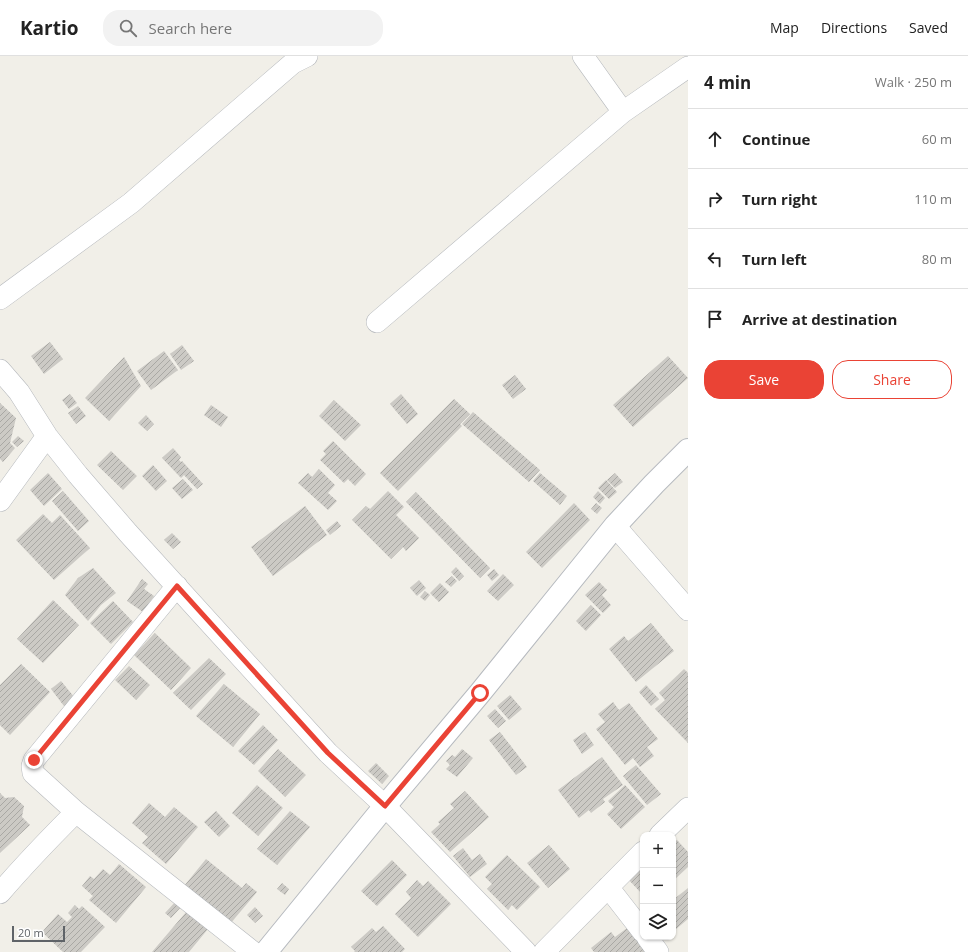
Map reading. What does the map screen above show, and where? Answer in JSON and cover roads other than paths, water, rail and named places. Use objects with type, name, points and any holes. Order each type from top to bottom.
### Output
[{"type":"main road","points":[[266,952],[385,806],[480,693],[615,526],[688,450]]},
{"type":"street","points":[[0,299],[131,203],[293,63],[307,56]]},
{"type":"street","points":[[583,56],[623,112]]},
{"type":"street","points":[[377,322],[623,112],[688,67]]},
{"type":"street","points":[[0,370],[20,392],[47,436],[78,475],[128,533],[328,753],[385,806],[526,952]]},
{"type":"street","points":[[0,501],[47,436]]},
{"type":"street","points":[[615,526],[688,610]]},
{"type":"street","points":[[177,586],[34,760],[32,766],[33,773],[76,812],[253,952]]},
{"type":"street","points":[[663,832],[688,808]]},
{"type":"street","points":[[0,893],[14,876],[76,812]]},
{"type":"street","points":[[544,952],[640,855]]},
{"type":"street","points":[[608,887],[640,928]]},
{"type":"street","points":[[648,940],[658,952]]}]
